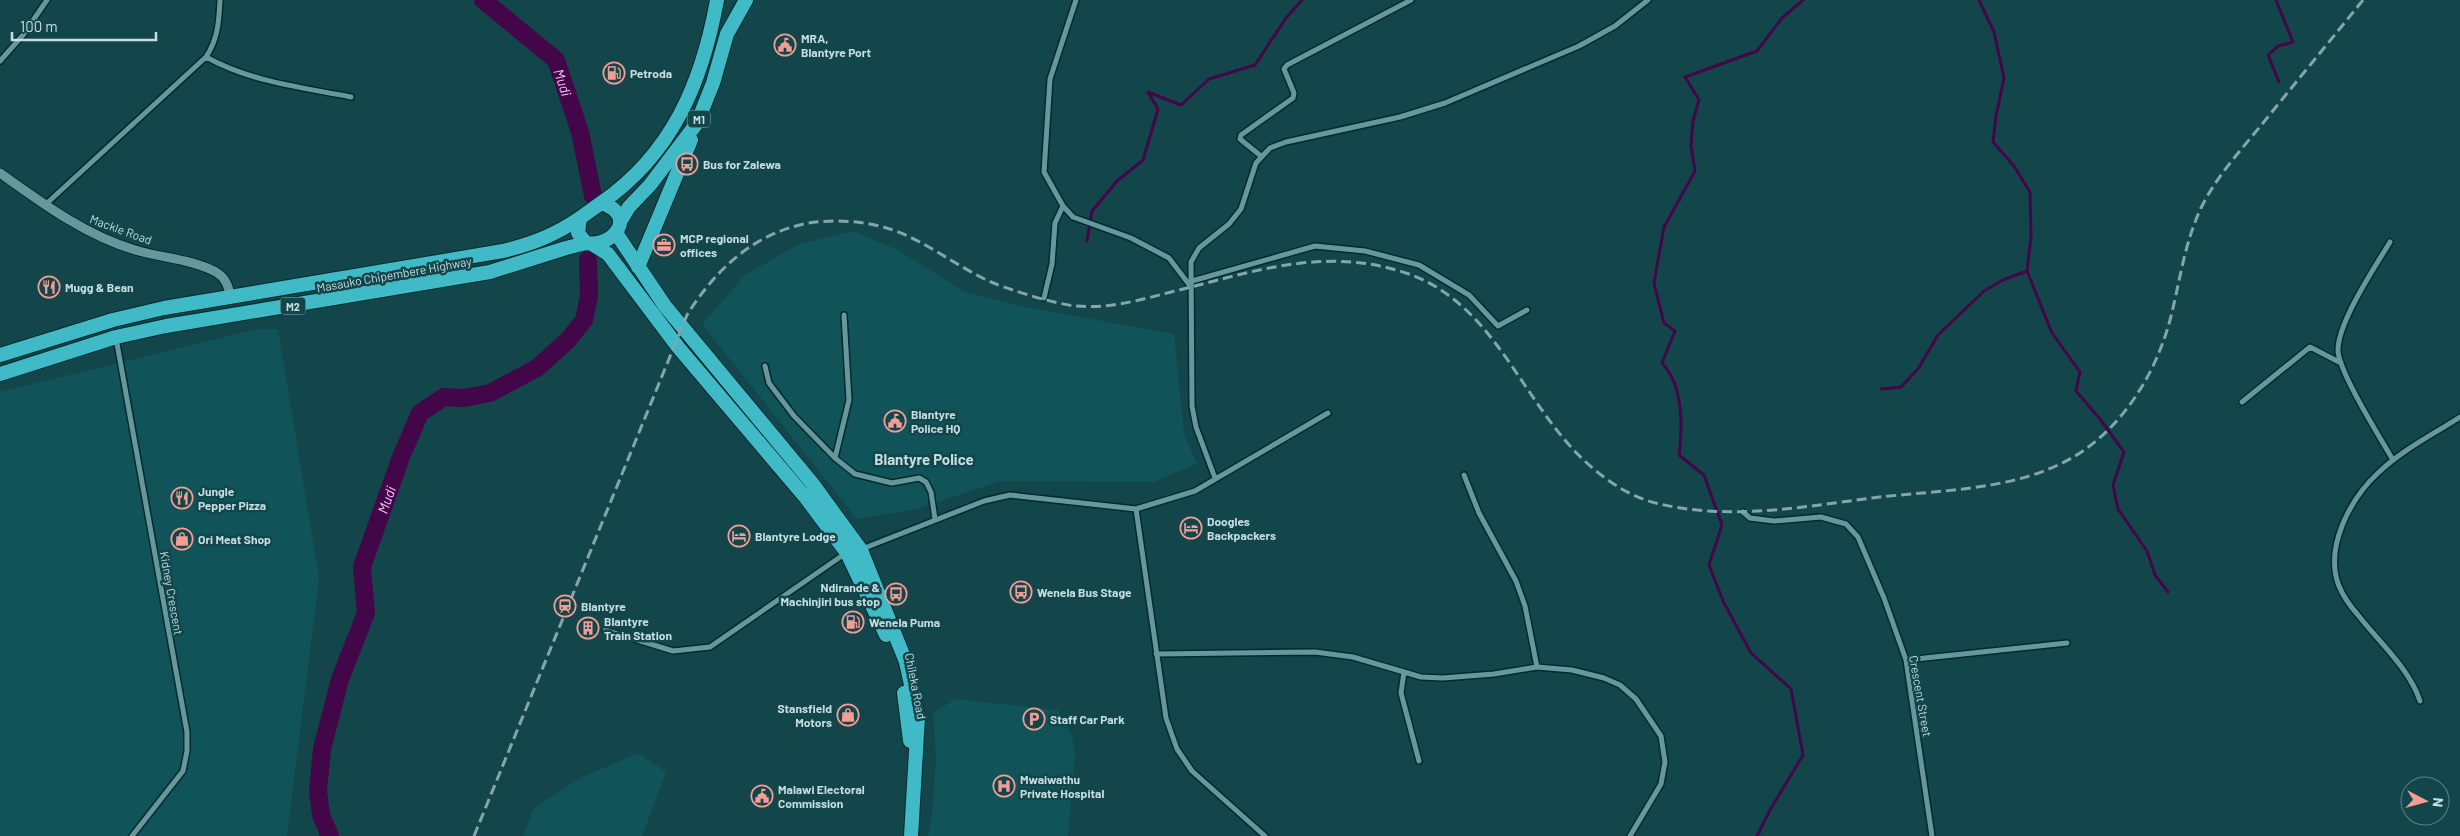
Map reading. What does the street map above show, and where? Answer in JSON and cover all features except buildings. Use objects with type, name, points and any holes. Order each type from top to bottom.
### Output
[{"type":"highway","name":"M1","points":[[600,203],[616,193],[656,151],[687,103],[702,68],[717,0]]},
{"type":"highway","name":"M1","points":[[618,227],[629,207],[650,185],[697,123],[713,83],[727,34],[746,0]]},
{"type":"highway","points":[[638,267],[697,123]]},
{"type":"highway","points":[[854,551],[806,498],[678,347],[608,254],[589,244],[578,233],[580,218],[600,203],[615,208],[618,227],[638,267],[665,306],[812,483],[854,551],[906,662],[918,717],[911,836]]},
{"type":"highway","name":"Masauko Chipembere Highway","points":[[0,355],[112,320],[231,297],[503,252],[529,245],[551,236],[580,218]]},
{"type":"highway","points":[[589,244],[603,242],[618,227]]},
{"type":"highway","name":"Masauko Chipembere Highway","points":[[0,374],[116,337],[166,326],[490,272],[534,260],[566,248],[589,244]]},
{"type":"highway","name":"Chileka Road","points":[[854,551],[898,659],[910,738],[909,773],[902,836]]},
{"type":"street","points":[[0,61],[23,35],[47,0]]},
{"type":"street","points":[[45,205],[206,57],[213,46],[218,28],[220,0]]},
{"type":"street","points":[[1076,0],[1050,79],[1044,172],[1062,206],[1073,217],[1131,238],[1169,258],[1192,287]]},
{"type":"street","points":[[1261,156],[1240,139],[1241,135],[1293,98],[1294,93],[1284,69],[1286,65],[1411,0]]},
{"type":"street","points":[[1215,478],[1196,427],[1192,406],[1191,262],[1194,254],[1229,224],[1241,209],[1256,163],[1261,156],[1270,148],[1286,142],[1356,128],[1445,103],[1579,46],[1615,26],[1648,0]]},
{"type":"street","points":[[206,57],[226,68],[253,78],[351,97]]},
{"type":"street","name":"Mackle Road","points":[[0,173],[45,205],[83,228],[134,249],[193,263],[224,277],[231,297]]},
{"type":"street","points":[[1044,298],[1052,264],[1055,223],[1062,206]]},
{"type":"street","points":[[2390,242],[2361,289],[2342,334],[2338,350],[2341,364],[2371,424],[2394,460]]},
{"type":"street","points":[[1192,281],[1316,246],[1365,250],[1419,265],[1469,295],[1498,326],[1527,310]]},
{"type":"street","points":[[835,458],[848,400],[844,315]]},
{"type":"street","name":"Kidney Crescent","points":[[116,337],[187,732],[187,751],[183,771],[132,836]]},
{"type":"street","points":[[2242,402],[2310,347],[2341,364]]},
{"type":"street","points":[[765,366],[769,383],[794,416],[835,458],[855,474],[892,483],[919,478],[926,482],[931,492],[935,519]]},
{"type":"street","points":[[605,630],[673,651],[710,647],[854,551],[935,519],[984,501],[1010,495],[1136,509],[1196,491],[1215,478],[1328,413]]},
{"type":"street","points":[[2420,701],[2414,686],[2357,614],[2339,587],[2335,566],[2338,537],[2344,520],[2365,486],[2394,460],[2460,417]]},
{"type":"street","points":[[1464,475],[1479,513],[1516,581],[1525,606],[1537,667]]},
{"type":"street","points":[[1136,509],[1166,718],[1177,749],[1192,771],[1265,836]]},
{"type":"street","name":"Crescent Street","points":[[1743,512],[1750,518],[1774,521],[1821,517],[1846,524],[1858,537],[1884,598],[1906,660],[1932,836]]},
{"type":"street","points":[[1906,660],[2067,643]]},
{"type":"street","points":[[1156,654],[1315,652],[1353,657],[1404,672],[1443,678],[1494,674],[1537,667],[1580,672],[1604,678],[1620,685],[1636,699],[1661,736],[1665,762],[1662,784],[1630,836]]},
{"type":"street","points":[[1404,672],[1401,693],[1419,760]]},
{"type":"shaded area","points":[[854,231],[900,251],[963,291],[1020,306],[1174,334],[1184,434],[1197,464],[1153,482],[1000,481],[916,509],[857,519],[702,324],[745,275],[799,244]]},
{"type":"shaded area","points":[[257,329],[278,329],[319,578],[287,836],[0,836],[0,392]]},
{"type":"shaded area","name":"Mwaiwathu Private Hospital","points":[[956,699],[1058,710],[1072,736],[1075,756],[1068,836],[928,836],[932,816],[936,757],[933,713]]},
{"type":"shaded area","points":[[638,753],[666,772],[642,836],[523,836],[534,808],[582,777]]},
{"type":"waterway","name":"Mudi","points":[[483,0],[556,60],[580,132],[593,196]]},
{"type":"waterway","points":[[1087,241],[1092,211],[1117,181],[1143,160],[1158,109],[1148,92],[1181,105],[1209,79],[1255,65],[1286,18],[1302,0]]},
{"type":"waterway","points":[[1757,836],[1770,810],[1803,755],[1791,689],[1751,653],[1723,601],[1709,565],[1722,525],[1704,475],[1679,455],[1681,419],[1678,394],[1669,372],[1662,363],[1675,331],[1664,323],[1654,283],[1664,227],[1695,171],[1691,146],[1693,121],[1699,100],[1685,77],[1757,51],[1782,18],[1803,0]]},
{"type":"waterway","points":[[1979,0],[1994,32],[2004,78],[1993,142],[2014,166],[2030,192],[2031,237],[2027,271],[2052,333],[2080,372],[2076,391],[2100,419],[2124,452],[2113,485],[2118,509],[2147,551],[2155,575],[2168,592]]},
{"type":"waterway","points":[[2276,0],[2293,42],[2278,46],[2268,55],[2279,82]]},
{"type":"waterway","name":"Mudi","points":[[330,836],[321,815],[318,791],[322,749],[340,679],[366,613],[362,567],[401,457],[420,413],[444,397],[464,398],[490,393],[537,368],[568,340],[584,320],[589,296],[588,260]]},
{"type":"waterway","points":[[1881,389],[1901,387],[1918,369],[1938,335],[1984,291],[2003,280],[2027,271]]},
{"type":"waterway","name":"Mudi","points":[[325,836],[317,814],[315,785],[320,759],[319,748],[340,679]]},
{"type":"railway","points":[[474,836],[687,315],[698,298],[724,268],[754,244],[771,235],[789,228],[819,222],[841,221],[883,227],[906,235],[996,284],[1059,303],[1089,307],[1148,298],[1260,270],[1289,265],[1318,262],[1348,262],[1378,266],[1409,274],[1440,290],[1466,310],[1489,335],[1549,420],[1570,446],[1595,470],[1626,491],[1642,499],[1687,509],[1742,512],[1798,508],[1880,497],[1980,487],[2030,476],[2075,456],[2108,430],[2122,414],[2146,379],[2164,340],[2190,235],[2207,197],[2229,164],[2363,0]]},
{"type":"place","name":"MRA, Blantyre Port","points":[[785,45]]},
{"type":"place","name":"Petroda","points":[[614,73]]},
{"type":"place","name":"Bus for Zalewa","points":[[687,164]]},
{"type":"place","name":"MCP regional offices","points":[[664,245]]},
{"type":"place","name":"Mugg & Bean","points":[[49,287]]},
{"type":"place","name":"Blantyre Police HQ","points":[[895,421]]},
{"type":"place","name":"Jungle Pepper Pizza","points":[[182,498]]},
{"type":"place","name":"Doogles Backpackers","points":[[1191,528]]},
{"type":"place","name":"Blantyre Lodge","points":[[739,536]]},
{"type":"place","name":"Ori Meat Shop","points":[[182,539]]},
{"type":"place","name":"Wenela Bus Stage","points":[[1021,592]]},
{"type":"place","name":"Ndirande & Machinjiri bus stop","points":[[896,594]]},
{"type":"place","name":"Blantyre","points":[[565,606]]},
{"type":"place","name":"Wenela Puma","points":[[853,622]]},
{"type":"place","name":"Blantyre Train Station","points":[[588,628]]},
{"type":"place","name":"Stansfield Motors","points":[[848,715]]},
{"type":"place","name":"Staff Car Park","points":[[1034,719]]},
{"type":"place","name":"Mwaiwathu Private Hospital","points":[[1004,786]]},
{"type":"place","name":"Malawi Electoral Commission","points":[[762,796]]},
{"type":"district","name":"Blantyre Police","points":[[924,459]]}]
